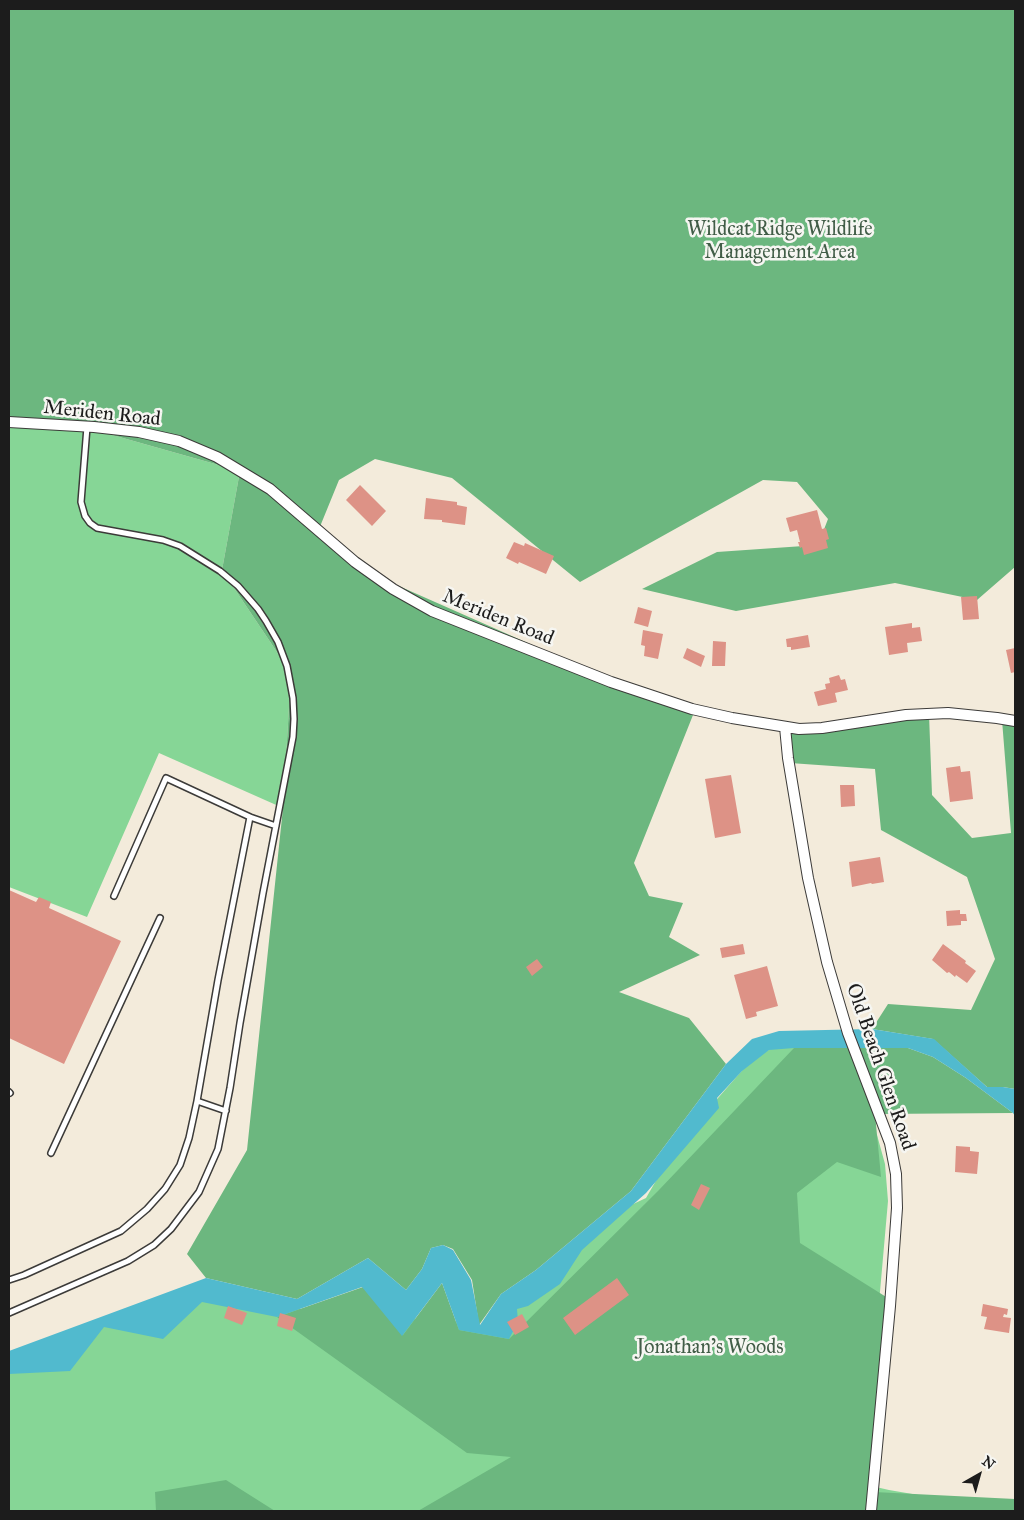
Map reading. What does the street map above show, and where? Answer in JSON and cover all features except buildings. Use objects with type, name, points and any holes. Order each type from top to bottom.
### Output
[{"type":"street","name":"Meriden Road","points":[[9,422],[139,432],[179,441],[217,457],[270,489],[355,562],[393,589],[432,611],[587,672],[649,695],[692,708],[732,718],[799,729],[822,728],[906,715],[948,713],[997,718],[1015,722]]},
{"type":"street","name":"Old Beach Glen Road","points":[[785,727],[788,758],[808,878],[827,962],[843,1017],[890,1143],[896,1174],[897,1188],[890,1306],[870,1511]]},
{"type":"lane","points":[[9,1313],[128,1261],[154,1245],[170,1229],[199,1192],[218,1150],[293,737],[293,698],[290,677],[278,642],[258,609],[243,590],[220,571],[180,546],[163,540],[97,528],[90,524],[85,516],[81,502],[87,427]]},
{"type":"lane","points":[[114,896],[166,778],[250,817],[276,826]]},
{"type":"lane","points":[[9,1280],[121,1231],[165,1189],[180,1165],[198,1101],[218,977],[250,817]]},
{"type":"lane","points":[[51,1153],[160,918]]},
{"type":"lane","points":[[198,1101],[226,1111]]},
{"type":"green space","name":"Wildcat Ridge Wildlife Management Area","points":[[9,9],[1015,9],[1015,567],[977,600],[895,583],[736,611],[642,589],[717,552],[818,545],[828,519],[797,482],[763,480],[580,582],[452,478],[375,459],[339,480],[319,529],[383,579],[591,671],[695,710],[634,863],[649,896],[683,903],[669,937],[700,955],[619,992],[689,1018],[726,1064],[631,1191],[536,1270],[501,1294],[479,1325],[472,1280],[453,1249],[443,1245],[431,1248],[422,1269],[406,1290],[368,1258],[297,1299],[206,1278],[187,1254],[247,1150],[283,808],[291,673],[222,570],[240,471],[84,427],[9,425]]},
{"type":"green space","points":[[9,425],[84,427],[240,471],[222,570],[291,673],[283,808],[159,753],[87,917],[9,887]]},
{"type":"green space","points":[[929,714],[932,795],[972,838],[1011,833],[1002,720],[1015,723],[1015,1089],[987,1087],[933,1039],[872,1029],[888,1004],[971,1010],[995,959],[967,877],[881,830],[875,769],[790,763],[789,729]]},
{"type":"green space","name":"Jonathan's Woods","points":[[788,1040],[877,1135],[885,1164],[888,1201],[863,1484],[1012,1511],[9,1511],[9,1360],[79,1334],[186,1299],[477,1324],[486,1329],[616,1212],[646,1198],[676,1146],[753,1058]]},
{"type":"green space","name":"Jonathan's Woods","points":[[794,1048],[908,1048],[933,1057],[966,1078],[1013,1113],[875,1114],[881,1177],[837,1162],[797,1193],[800,1243],[891,1300],[874,1492],[1015,1499],[1015,1511],[418,1511],[511,1457],[467,1453],[277,1317],[363,1287],[403,1335],[442,1283],[459,1330],[509,1339],[658,1191]]},
{"type":"green space","points":[[226,1480],[275,1511],[156,1511],[155,1492]]},
{"type":"water","points":[[872,1029],[934,1039],[987,1087],[1015,1089],[1015,1116],[966,1078],[933,1057],[908,1048],[794,1048],[769,1050],[742,1071],[717,1098],[719,1108],[646,1193],[582,1250],[560,1284],[528,1306],[517,1309],[518,1322],[509,1339],[459,1330],[442,1283],[402,1336],[362,1287],[277,1317],[202,1302],[163,1339],[104,1327],[70,1371],[9,1374],[9,1351],[206,1278],[297,1299],[368,1258],[406,1290],[422,1269],[431,1248],[443,1245],[453,1250],[471,1280],[480,1325],[501,1294],[536,1270],[631,1191],[726,1064],[752,1039],[779,1031]]}]
